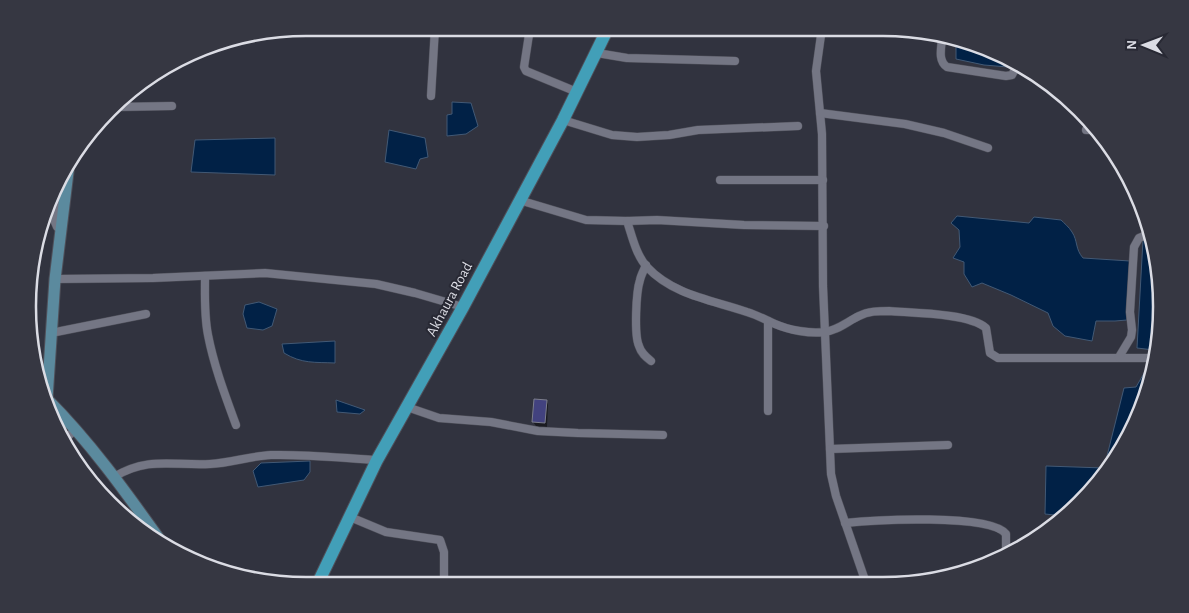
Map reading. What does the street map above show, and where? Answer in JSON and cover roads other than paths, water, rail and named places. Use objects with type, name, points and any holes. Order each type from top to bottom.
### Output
[{"type":"main road","name":"Akhaura Road","points":[[321,577],[377,460],[463,308],[563,120],[604,36]]},
{"type":"street","points":[[430,96],[434,36]]},
{"type":"street","points":[[529,36],[524,67],[526,71],[577,92]]},
{"type":"street","points":[[821,36],[816,71],[822,134],[825,332],[830,449],[833,484],[864,577]]},
{"type":"street","points":[[942,43],[941,58],[943,64],[947,67],[1006,76],[1012,75],[1015,70]]},
{"type":"street","points":[[597,53],[627,58],[735,61]]},
{"type":"street","points":[[124,107],[172,106]]},
{"type":"street","points":[[820,113],[913,125],[988,148]]},
{"type":"street","points":[[563,120],[612,135],[626,136],[669,135],[698,130],[798,126]]},
{"type":"street","points":[[720,180],[823,180]]},
{"type":"street","points":[[48,384],[54,279],[67,181]]},
{"type":"street","points":[[519,200],[586,220],[657,220],[744,226],[824,226]]},
{"type":"street","points":[[55,207],[55,225],[61,228]]},
{"type":"street","points":[[627,221],[633,239],[646,265],[661,279],[701,298],[748,312],[788,328],[825,332],[834,330],[859,315],[889,311],[958,318],[978,322],[986,328],[990,353],[998,358],[1148,358]]},
{"type":"street","points":[[1119,357],[1131,337],[1130,312],[1134,246],[1139,238],[1144,236]]},
{"type":"street","points":[[646,265],[638,288],[636,332],[638,346],[651,362]]},
{"type":"street","points":[[54,279],[153,278],[265,273],[360,282],[396,288],[463,308]]},
{"type":"street","points":[[205,276],[208,333],[222,387],[236,425]]},
{"type":"street","points":[[50,334],[146,314]]},
{"type":"street","points":[[768,320],[768,411]]},
{"type":"street","points":[[407,407],[439,418],[491,422],[538,431],[578,434],[663,435]]},
{"type":"street","points":[[57,409],[76,429],[114,476],[151,527]]},
{"type":"street","points":[[69,435],[76,429]]},
{"type":"street","points":[[830,449],[948,445]]},
{"type":"street","points":[[114,476],[128,468],[141,464],[212,464],[270,455],[377,460]]},
{"type":"street","points":[[350,517],[386,532],[440,540],[444,552],[444,577]]},
{"type":"street","points":[[845,523],[883,519],[960,521],[988,525],[998,527],[1006,534],[1006,547]]},
{"type":"water","points":[[956,46],[1008,67],[984,65],[956,59]]},
{"type":"water","points":[[452,102],[471,103],[478,126],[466,134],[447,136],[447,115],[452,114]]},
{"type":"water","points":[[389,130],[425,138],[428,157],[420,159],[416,169],[385,162]]},
{"type":"water","points":[[275,138],[275,175],[191,172],[195,140]]},
{"type":"water","points":[[957,216],[1029,223],[1034,217],[1061,220],[1072,232],[1083,258],[1130,261],[1127,320],[1096,321],[1092,341],[1065,336],[1053,326],[1048,313],[982,283],[972,287],[964,274],[964,262],[953,258],[960,247],[959,230],[951,223]]},
{"type":"water","points":[[1145,239],[1148,254],[1153,306],[1149,349],[1137,348],[1143,240]]},
{"type":"water","points":[[259,302],[277,309],[272,326],[263,330],[247,328],[243,314],[245,305]]},
{"type":"water","points":[[335,341],[335,363],[309,362],[291,357],[284,353],[282,344]]},
{"type":"water","points":[[1145,371],[1125,426],[1107,458],[1124,388],[1136,387]]},
{"type":"water","points":[[336,400],[365,410],[360,414],[337,412]]},
{"type":"water","points":[[310,461],[310,472],[304,480],[258,487],[253,471],[261,463]]},
{"type":"water","points":[[1046,466],[1099,468],[1074,498],[1055,515],[1045,514]]}]
